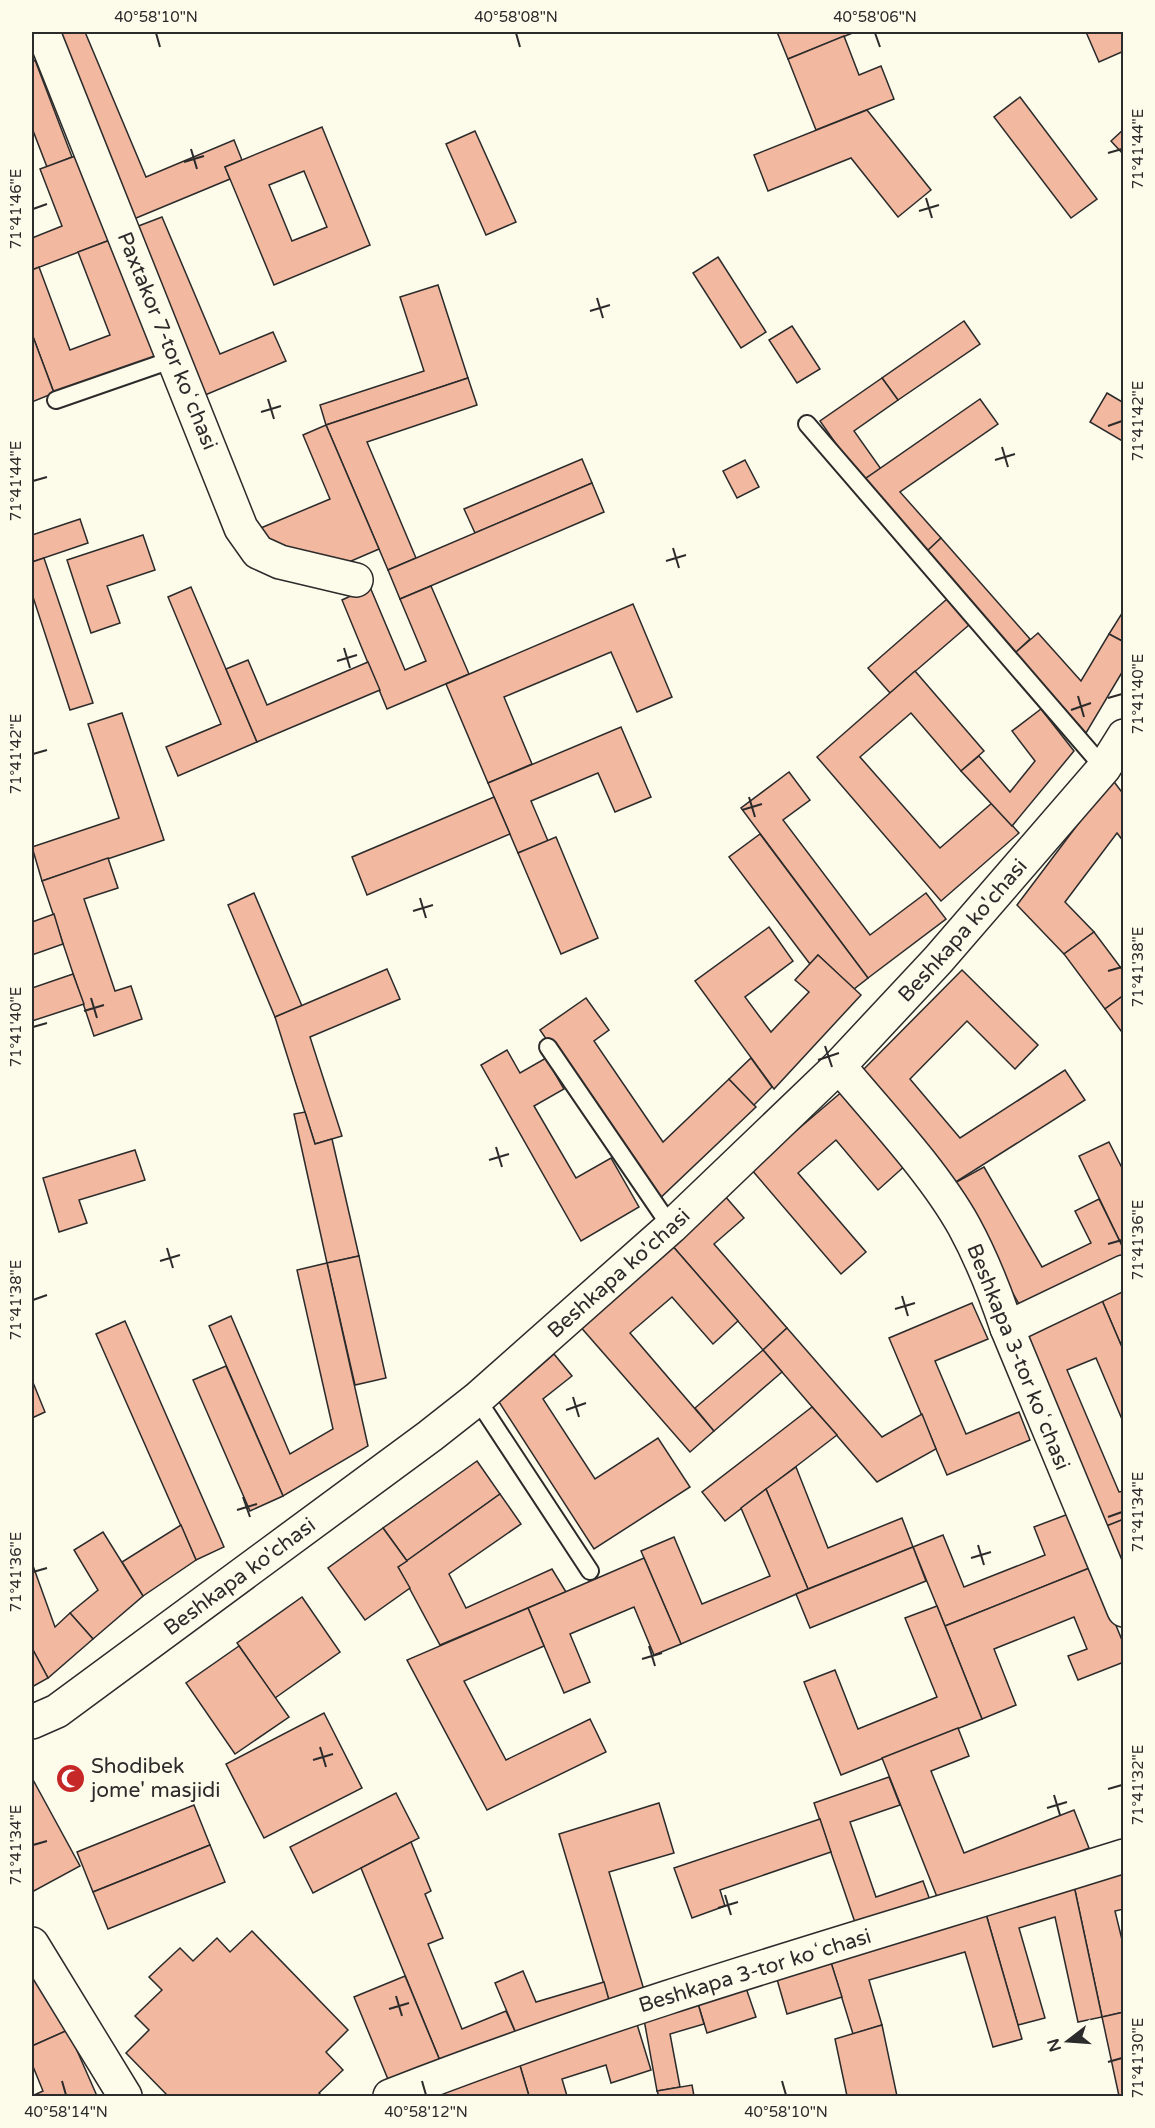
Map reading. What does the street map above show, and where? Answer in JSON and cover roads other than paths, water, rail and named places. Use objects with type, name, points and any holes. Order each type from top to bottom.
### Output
[{"type":"street","points":[[32,37],[38,32]]},
{"type":"street","name":"Paxtakor 7-tor koʻchasi","points":[[43,32],[241,528],[258,552],[279,562],[356,580]]},
{"type":"street","name":"Beshkapa ko'chasi","points":[[32,1722],[57,1711],[137,1654],[477,1399],[671,1227],[839,1066],[945,952],[1116,755]]},
{"type":"street","name":"Beshkapa 3-tor koʻchasi","points":[[839,1066],[920,1164],[963,1224],[992,1281],[1007,1328],[1124,1610]]},
{"type":"street","points":[[1007,1328],[1124,1272]]},
{"type":"street","name":"Beshkapa 3-tor koʻchasi","points":[[390,2097],[511,2049],[1124,1856]]},
{"type":"street","points":[[32,1944],[125,2097]]},
{"type":"lane","points":[[56,399],[174,359]]},
{"type":"lane","points":[[807,424],[1116,755]]},
{"type":"lane","points":[[548,1047],[671,1227]]},
{"type":"lane","points":[[477,1399],[590,1570]]},
{"type":"place","name":"Shodibek jome' masjidi","points":[[70,1778]]}]
